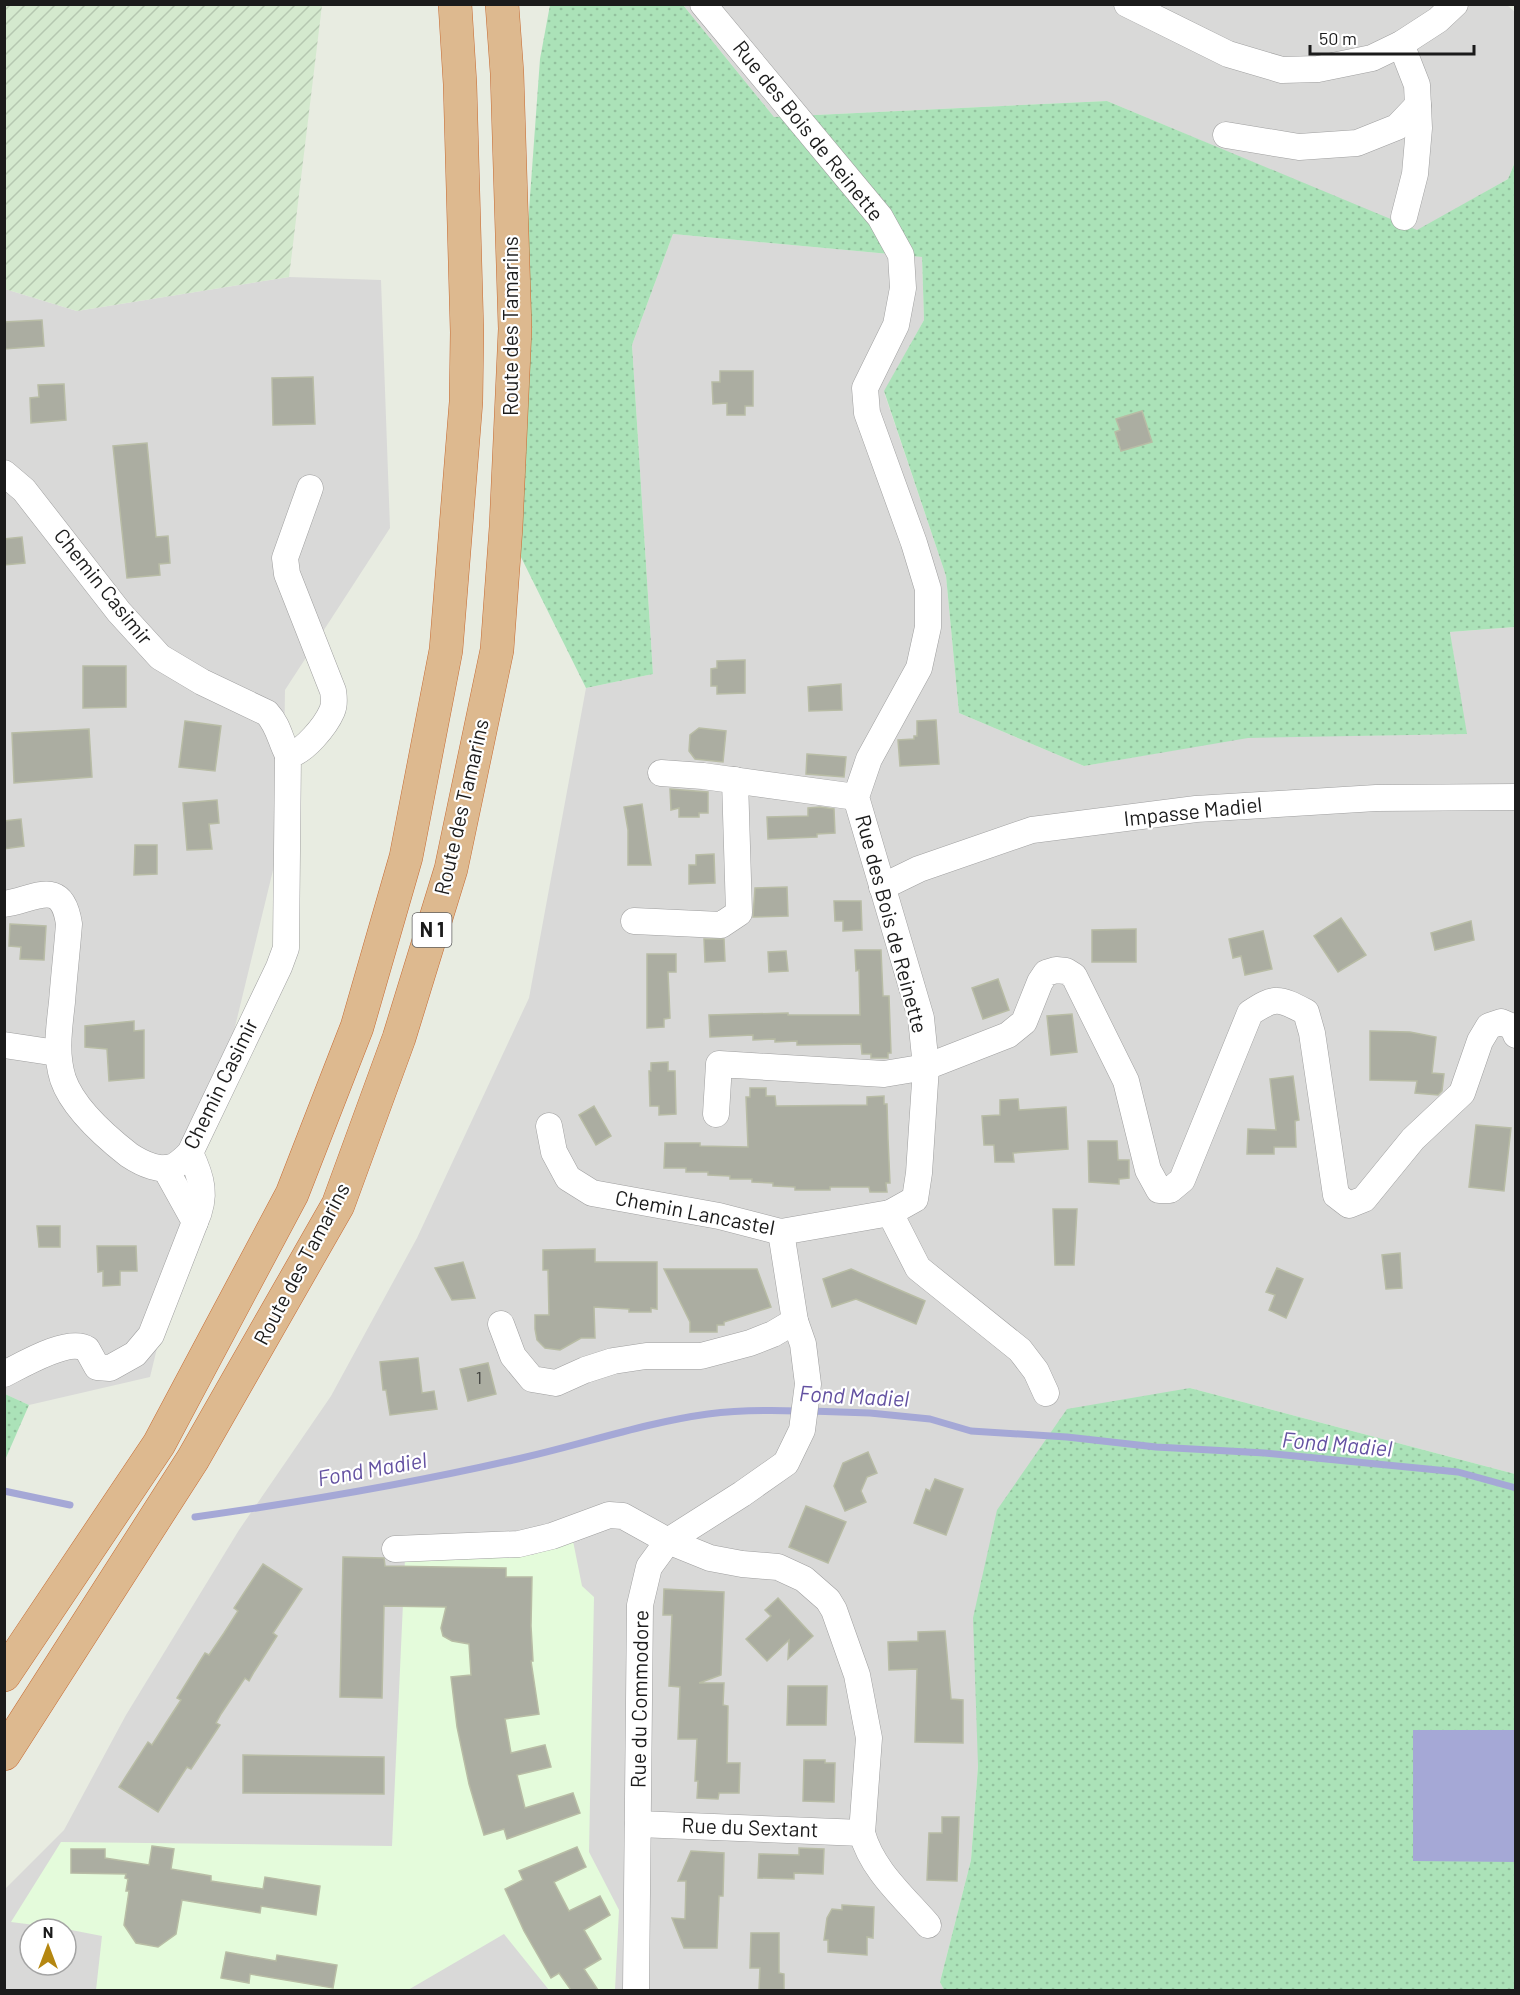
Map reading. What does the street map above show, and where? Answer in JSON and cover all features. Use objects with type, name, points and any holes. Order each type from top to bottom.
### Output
[{"type":"highway","name":"Route des Tamarins","points":[[4,1675],[159,1444],[292,1194],[357,1026],[406,857],[446,650],[466,402],[467,320],[460,84],[455,4]]},
{"type":"highway","name":"Route des Tamarins","points":[[4,1754],[193,1460],[338,1206],[399,1038],[451,869],[497,650],[506,527],[515,329],[507,73],[502,4]]},
{"type":"street","name":"Rue des Bois de Reinette","points":[[703,4],[880,217],[901,255],[903,288],[896,325],[865,387],[867,413],[914,543],[928,589],[928,627],[919,668],[869,759],[856,797],[921,1018],[926,1066],[919,1173],[915,1199],[890,1213]]},
{"type":"street","points":[[1127,4],[1228,54],[1282,70],[1318,69],[1372,58],[1401,44],[1438,20],[1455,4]]},
{"type":"street","points":[[1401,44],[1417,85],[1419,128],[1415,174],[1404,217]]},
{"type":"street","points":[[1226,135],[1299,147],[1357,143],[1397,127],[1418,105]]},
{"type":"street","name":"Chemin Casimir","points":[[4,473],[24,490],[119,612],[160,657],[202,682],[267,713],[275,722],[288,755],[286,948],[190,1153],[175,1166],[155,1167],[136,1160],[112,1142],[71,1095],[64,1081],[57,1053],[69,924],[64,903],[52,894],[44,893],[4,904]]},
{"type":"street","points":[[288,755],[300,751],[306,745],[332,712],[334,703],[333,691],[287,574],[285,558],[310,488]]},
{"type":"street","points":[[661,773],[735,780],[856,797]]},
{"type":"street","points":[[634,921],[721,925],[739,913],[735,780]]},
{"type":"street","name":"Impasse Madiel","points":[[882,887],[919,869],[1032,830],[1196,809],[1376,798],[1515,797]]},
{"type":"street","points":[[716,1114],[719,1064],[884,1074],[926,1066],[1008,1035],[1024,1022],[1040,982],[1046,974],[1056,970],[1066,971],[1074,976],[1126,1081],[1148,1170],[1159,1190],[1170,1190],[1182,1180],[1250,1013],[1268,1000],[1288,1002],[1306,1012],[1312,1033],[1336,1195],[1349,1205],[1364,1199],[1413,1139],[1462,1093],[1480,1041],[1489,1026],[1501,1022],[1513,1027],[1515,1035]]},
{"type":"street","points":[[4,1045],[57,1053]]},
{"type":"street","name":"Chemin Lancastel","points":[[549,1126],[554,1152],[568,1178],[592,1193],[719,1216],[781,1232],[890,1213]]},
{"type":"street","points":[[4,1374],[39,1356],[77,1346],[87,1349],[95,1365],[101,1369],[110,1368],[135,1354],[151,1335],[202,1204],[202,1186],[190,1153]]},
{"type":"street","points":[[165,1168],[195,1222]]},
{"type":"street","points":[[890,1213],[918,1268],[1020,1350],[1036,1371],[1046,1393]]},
{"type":"street","name":"Rue du Commodore","points":[[636,1990],[640,1605],[649,1567],[668,1541],[786,1463],[802,1430],[808,1384],[803,1344],[795,1321],[781,1232]]},
{"type":"street","points":[[501,1324],[513,1356],[532,1379],[556,1383],[613,1361],[646,1356],[701,1356],[750,1343],[773,1334],[795,1321]]},
{"type":"street","points":[[394,1549],[519,1544],[552,1536],[609,1515],[623,1516],[668,1541],[710,1558],[778,1567],[804,1579],[828,1600],[834,1610],[857,1675],[869,1738],[862,1833],[866,1846],[875,1866],[928,1925]]},
{"type":"street","name":"Rue du Sextant","points":[[638,1824],[862,1833]]},
{"type":"shaded area","points":[[4,5],[322,5],[289,277],[77,311],[5,289]]},
{"type":"shaded area","points":[[550,5],[683,5],[774,117],[1107,101],[1417,230],[1508,179],[1515,162],[1515,627],[1450,632],[1467,734],[1248,738],[1084,766],[959,713],[946,576],[884,391],[924,320],[922,257],[673,234],[632,345],[653,674],[586,688],[506,527],[540,59]]},
{"type":"shaded area","points":[[683,5],[1507,5],[1515,12],[1515,162],[1508,179],[1417,231],[1107,101],[774,117]]},
{"type":"shaded area","points":[[673,234],[922,257],[924,320],[884,392],[946,576],[959,713],[1084,766],[1248,737],[1466,734],[1450,632],[1515,627],[1515,1474],[1190,1388],[978,1766],[971,1860],[940,1982],[944,1990],[5,1990],[5,1889],[64,1830],[126,1715],[239,1530],[331,1396],[417,1238],[529,998],[586,688],[653,674],[632,345]]},
{"type":"shaded area","points":[[289,277],[381,280],[390,528],[285,690],[283,829],[150,1377],[29,1405],[5,1394],[5,289],[77,311]]},
{"type":"shaded area","points":[[1190,1388],[1515,1474],[1515,1990],[944,1990],[940,1982],[971,1860],[978,1766],[973,1618],[997,1510],[1067,1409]]},
{"type":"shaded area","points":[[5,1394],[29,1405],[5,1460]]},
{"type":"shaded area","points":[[573,1541],[582,1586],[594,1597],[589,1852],[619,1910],[615,1990],[549,1990],[504,1934],[408,1990],[96,1990],[102,1936],[78,1931],[78,1917],[18,1917],[18,1923],[11,1922],[61,1842],[392,1846],[405,1559],[532,1555]]},
{"type":"water","points":[[1413,1730],[1515,1730],[1515,1862],[1413,1861]]},
{"type":"building","points":[[42,320],[44,346],[4,349],[4,322]]},
{"type":"building","points":[[720,371],[753,371],[753,406],[745,406],[745,415],[727,415],[727,403],[713,404],[712,382],[720,382]]},
{"type":"building","points":[[313,377],[315,424],[273,425],[272,378]]},
{"type":"building","points":[[64,384],[66,420],[31,423],[30,398],[39,397],[38,385]]},
{"type":"building","points":[[1142,411],[1152,442],[1121,451],[1115,432],[1120,430],[1116,419]]},
{"type":"building","points":[[147,443],[156,537],[168,536],[170,563],[159,564],[160,575],[127,578],[113,446]]},
{"type":"building","points":[[22,537],[25,563],[4,565],[4,539]]},
{"type":"building","points":[[745,660],[745,693],[717,694],[717,686],[711,686],[711,669],[717,668],[717,661]]},
{"type":"building","points":[[83,666],[126,666],[126,707],[83,708]]},
{"type":"building","points":[[841,684],[842,710],[809,711],[808,687]]},
{"type":"building","points":[[936,720],[939,764],[900,766],[898,740],[914,739],[914,736],[917,736],[917,721]]},
{"type":"building","points":[[185,721],[221,726],[215,771],[179,767]]},
{"type":"building","points":[[699,728],[726,731],[723,762],[695,759],[689,751],[690,735]]},
{"type":"building","points":[[89,729],[92,777],[14,783],[12,733]]},
{"type":"building","points":[[807,754],[846,757],[844,777],[806,774]]},
{"type":"building","points":[[670,789],[708,792],[708,813],[699,813],[699,817],[679,817],[679,808],[671,810]]},
{"type":"building","points":[[217,800],[219,823],[209,824],[212,849],[187,850],[183,803]]},
{"type":"building","points":[[642,804],[651,865],[628,865],[628,830],[624,807]]},
{"type":"building","points":[[808,808],[834,809],[835,833],[817,834],[817,837],[768,839],[767,817],[808,816]]},
{"type":"building","points":[[21,819],[24,846],[4,849],[4,821]]},
{"type":"building","points":[[135,845],[157,845],[157,874],[134,875]]},
{"type":"building","points":[[714,854],[715,883],[689,884],[689,865],[696,865],[696,855]]},
{"type":"building","points":[[787,887],[788,916],[753,917],[755,888]]},
{"type":"building","points":[[834,901],[861,901],[862,930],[843,931],[843,921],[835,921]]},
{"type":"building","points":[[1341,918],[1366,955],[1338,972],[1314,936]]},
{"type":"building","points":[[1471,921],[1474,940],[1435,950],[1431,933]]},
{"type":"building","points":[[10,924],[46,926],[44,960],[20,959],[21,947],[9,946]]},
{"type":"building","points":[[1136,929],[1136,962],[1092,962],[1092,930]]},
{"type":"building","points":[[1263,931],[1272,969],[1245,975],[1241,956],[1233,958],[1229,939]]},
{"type":"building","points":[[704,939],[724,939],[725,961],[705,962]]},
{"type":"building","points":[[855,950],[881,950],[883,996],[889,996],[891,1053],[888,1053],[888,1058],[871,1058],[871,1054],[862,1054],[861,1044],[797,1045],[797,1041],[753,1040],[753,1035],[710,1037],[709,1015],[788,1013],[788,1015],[860,1015],[859,970],[856,971]]},
{"type":"building","points":[[786,951],[788,971],[769,972],[768,952]]},
{"type":"building","points":[[647,954],[676,954],[676,972],[668,972],[670,1018],[664,1019],[664,1027],[647,1028]]},
{"type":"building","points":[[998,979],[1009,1010],[983,1019],[972,988]]},
{"type":"building","points":[[1072,1014],[1077,1052],[1051,1055],[1047,1016]]},
{"type":"building","points":[[134,1021],[134,1031],[144,1030],[144,1078],[109,1081],[107,1049],[85,1047],[85,1026]]},
{"type":"building","points":[[1370,1031],[1410,1032],[1436,1037],[1432,1073],[1444,1074],[1442,1091],[1438,1095],[1415,1093],[1417,1081],[1370,1080]]},
{"type":"building","points":[[668,1062],[668,1071],[675,1071],[676,1114],[659,1115],[659,1106],[650,1106],[649,1071],[651,1071],[651,1063]]},
{"type":"building","points":[[1293,1076],[1299,1120],[1295,1121],[1296,1147],[1274,1147],[1274,1154],[1247,1154],[1248,1129],[1276,1130],[1270,1079]]},
{"type":"building","points":[[750,1088],[766,1088],[766,1096],[775,1096],[776,1106],[867,1105],[867,1097],[884,1096],[884,1104],[887,1104],[890,1183],[886,1183],[887,1192],[870,1192],[869,1187],[795,1190],[795,1187],[752,1182],[752,1179],[730,1179],[730,1176],[708,1175],[708,1172],[686,1172],[686,1168],[664,1168],[665,1143],[748,1147],[746,1097],[750,1097]]},
{"type":"building","points":[[1018,1099],[1019,1110],[1066,1107],[1068,1149],[1013,1153],[1014,1162],[995,1162],[994,1145],[984,1145],[982,1116],[1000,1115],[1000,1100]]},
{"type":"building","points":[[594,1106],[611,1136],[596,1145],[579,1115]]},
{"type":"building","points":[[1476,1125],[1511,1128],[1504,1191],[1469,1187]]},
{"type":"building","points":[[1088,1141],[1117,1141],[1118,1160],[1129,1160],[1129,1178],[1119,1179],[1119,1184],[1089,1182]]},
{"type":"building","points":[[1053,1209],[1077,1209],[1074,1265],[1055,1265]]},
{"type":"building","points":[[37,1226],[60,1226],[60,1247],[39,1247]]},
{"type":"building","points":[[97,1246],[136,1246],[137,1271],[120,1271],[120,1285],[103,1286],[103,1271],[98,1272]]},
{"type":"building","points":[[595,1249],[595,1262],[657,1262],[657,1309],[651,1308],[651,1312],[629,1312],[629,1309],[594,1307],[595,1338],[581,1338],[560,1350],[545,1348],[537,1340],[535,1329],[535,1315],[549,1315],[548,1270],[543,1270],[543,1250]]},
{"type":"building","points":[[1400,1253],[1402,1288],[1386,1289],[1382,1255]]},
{"type":"building","points":[[463,1262],[475,1298],[452,1300],[435,1268]]},
{"type":"building","points":[[1277,1268],[1303,1279],[1286,1318],[1269,1310],[1275,1295],[1266,1292]]},
{"type":"building","points":[[664,1269],[757,1269],[771,1307],[724,1322],[724,1325],[717,1325],[717,1332],[690,1332],[690,1322]]},
{"type":"building","points":[[851,1269],[925,1301],[916,1324],[856,1299],[832,1307],[823,1279]]},
{"type":"building","points":[[418,1358],[422,1393],[434,1391],[437,1409],[390,1415],[386,1390],[383,1390],[380,1362]]},
{"type":"building","points":[[488,1363],[496,1394],[468,1401],[460,1369]]},
{"type":"building","points":[[868,1452],[877,1473],[867,1477],[861,1491],[866,1502],[845,1511],[834,1486],[843,1463]]},
{"type":"building","points":[[935,1479],[963,1489],[946,1535],[914,1523],[926,1489],[930,1491]]},
{"type":"building","points":[[806,1506],[846,1522],[828,1563],[789,1547]]},
{"type":"building","points":[[343,1557],[384,1558],[385,1566],[506,1568],[506,1577],[532,1577],[533,1661],[531,1661],[539,1714],[505,1719],[511,1753],[545,1745],[551,1767],[517,1775],[525,1808],[573,1793],[580,1813],[507,1839],[504,1829],[484,1835],[469,1784],[457,1727],[451,1677],[471,1675],[469,1644],[452,1641],[443,1636],[441,1628],[446,1607],[384,1606],[382,1698],[340,1697]]},
{"type":"building","points":[[263,1564],[302,1589],[273,1633],[277,1636],[249,1681],[245,1678],[216,1723],[220,1725],[191,1769],[187,1767],[158,1812],[119,1787],[148,1742],[152,1745],[181,1700],[177,1698],[205,1653],[209,1655],[238,1611],[234,1608]]},
{"type":"building","points":[[664,1589],[724,1592],[721,1675],[699,1683],[724,1683],[723,1705],[728,1706],[727,1763],[740,1763],[739,1793],[719,1793],[718,1799],[697,1798],[698,1781],[695,1781],[697,1739],[678,1739],[680,1687],[669,1686],[672,1615],[663,1615]]},
{"type":"building","points":[[778,1598],[813,1636],[788,1659],[789,1640],[767,1661],[746,1639],[771,1616],[765,1610]]},
{"type":"building","points":[[945,1631],[951,1699],[963,1700],[963,1743],[915,1742],[917,1669],[889,1670],[888,1642],[918,1641],[918,1632]]},
{"type":"building","points":[[788,1686],[827,1686],[826,1725],[787,1725]]},
{"type":"building","points":[[243,1755],[384,1757],[384,1794],[243,1793]]},
{"type":"building","points":[[804,1760],[825,1760],[825,1763],[835,1763],[834,1802],[803,1801]]},
{"type":"building","points":[[942,1817],[959,1817],[957,1881],[927,1880],[929,1833],[942,1833]]},
{"type":"building","points":[[152,1846],[174,1849],[171,1869],[211,1876],[211,1881],[263,1889],[265,1877],[320,1886],[316,1915],[261,1906],[260,1913],[182,1900],[176,1934],[158,1947],[136,1943],[124,1925],[129,1891],[126,1891],[128,1879],[125,1878],[126,1874],[71,1873],[71,1849],[105,1849],[105,1858],[149,1865]]},
{"type":"building","points":[[577,1847],[586,1867],[554,1882],[569,1911],[600,1896],[610,1915],[584,1930],[601,1959],[584,1969],[598,1990],[571,1990],[559,1973],[551,1978],[524,1931],[505,1889],[523,1880],[519,1871]]},
{"type":"building","points":[[799,1848],[824,1849],[823,1874],[794,1873],[794,1879],[758,1878],[759,1854],[799,1855]]},
{"type":"building","points":[[691,1851],[724,1853],[723,1896],[719,1896],[717,1948],[684,1948],[672,1918],[685,1919],[686,1881],[678,1881]]},
{"type":"building","points":[[842,1905],[874,1907],[873,1938],[867,1937],[867,1955],[828,1952],[828,1940],[824,1940],[827,1918],[832,1909],[842,1910]]},
{"type":"building","points":[[751,1933],[779,1933],[779,1973],[784,1974],[784,1990],[759,1990],[760,1968],[750,1968]]},
{"type":"building","points":[[226,1952],[276,1961],[277,1955],[337,1965],[333,1988],[250,1974],[249,1983],[221,1978]]},
{"type":"waterway","name":"Fond Madiel","points":[[195,1517],[315,1499],[434,1477],[683,1418],[731,1412],[799,1411]]},
{"type":"waterway","name":"Fond Madiel","points":[[810,1411],[870,1413],[930,1419],[971,1431],[1067,1437],[1156,1447],[1265,1453],[1458,1472],[1516,1488]]},
{"type":"waterway","name":"Fond Madiel","points":[[4,1491],[70,1505]]}]
